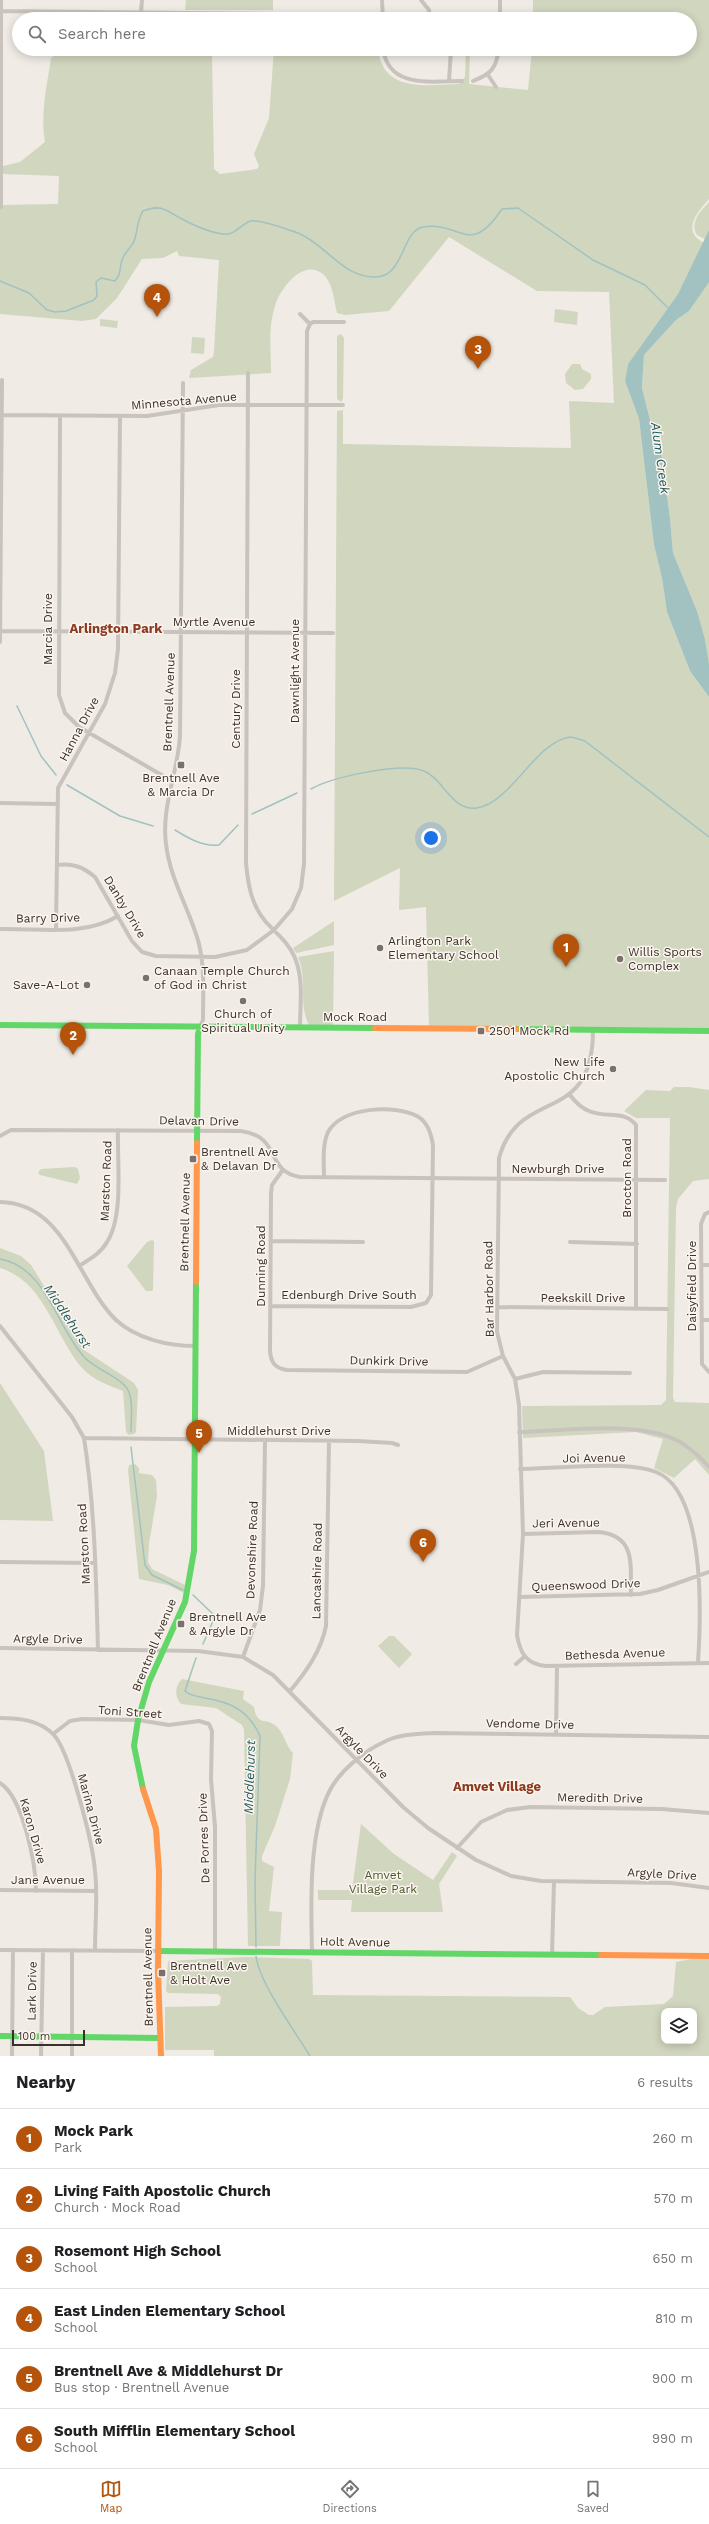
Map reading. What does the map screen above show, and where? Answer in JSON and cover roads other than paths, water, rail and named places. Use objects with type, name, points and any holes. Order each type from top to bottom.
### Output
[{"type":"street","points":[[0,207],[2,0]]},
{"type":"street","points":[[1,11],[141,12],[142,0]]},
{"type":"street","points":[[382,0],[383,12]]},
{"type":"street","points":[[421,0],[429,12]]},
{"type":"street","points":[[500,0],[500,12]]},
{"type":"street","points":[[385,56],[389,69],[400,77],[420,81],[462,81]]},
{"type":"street","points":[[449,81],[450,56]]},
{"type":"street","points":[[473,81],[488,75],[497,63],[498,56]]},
{"type":"street","points":[[488,75],[496,87]]},
{"type":"street","points":[[300,314],[310,324],[313,322],[344,322]]},
{"type":"street","name":"Dawnlight Avenue","points":[[201,957],[214,957],[247,950],[274,930],[292,909],[301,888],[303,872],[306,633],[306,332],[310,324]]},
{"type":"street","name":"Century Drive","points":[[248,374],[246,862],[250,894],[266,922],[295,957],[301,981],[300,1028]]},
{"type":"street","points":[[0,642],[2,380]]},
{"type":"street","name":"Brentnell Avenue","points":[[161,2056],[158,1951],[159,1871],[156,1829],[143,1790],[134,1746],[138,1720],[148,1682],[182,1609],[192,1568],[195,1440],[198,1034],[202,1020],[203,982],[199,945],[173,880],[166,844],[166,809],[180,752],[183,383]]},
{"type":"street","name":"Minnesota Avenue","points":[[2,415],[147,416],[220,406],[343,406]]},
{"type":"street","name":"Marcia Drive","points":[[60,416],[58,631],[59,695],[66,713],[78,727],[172,781]]},
{"type":"street","name":"Hanna Drive","points":[[56,929],[58,788],[90,734],[105,704],[114,673],[118,631],[120,416]]},
{"type":"street","name":"Myrtle Avenue","points":[[0,631],[333,633]]},
{"type":"street","points":[[0,803],[57,804]]},
{"type":"street","name":"Danby Drive","points":[[57,865],[75,865],[86,869],[95,877],[132,941],[142,952],[156,956],[201,957]]},
{"type":"street","name":"Barry Drive","points":[[0,929],[56,929],[100,925],[118,916]]},
{"type":"street","name":"Mock Road","points":[[0,1025],[709,1030]]},
{"type":"street","name":"Bar Harbor Road","points":[[524,1657],[519,1650],[517,1635],[523,1534],[519,1432],[515,1379],[503,1356],[497,1332],[498,1179],[502,1149],[513,1128],[525,1117],[570,1095],[583,1079],[590,1066],[593,1030]]},
{"type":"street","name":"Brocton Road","points":[[570,1095],[581,1108],[590,1113],[626,1116],[636,1125],[636,1308]]},
{"type":"street","points":[[324,1177],[324,1149],[328,1132],[339,1119],[346,1114],[363,1111],[403,1111],[418,1117],[429,1129],[433,1144],[433,1178]]},
{"type":"street","name":"Delavan Drive","points":[[0,1136],[11,1130],[118,1130],[253,1133],[263,1138],[282,1171]]},
{"type":"street","name":"Marston Road","points":[[79,1266],[94,1257],[107,1243],[116,1224],[118,1130]]},
{"type":"street","points":[[282,1171],[300,1177],[498,1179]]},
{"type":"street","name":"Dunning Road","points":[[274,1365],[270,1351],[271,1194],[272,1185],[282,1171]]},
{"type":"street","name":"Edenburgh Drive South","points":[[271,1306],[411,1307],[426,1303],[431,1295],[433,1286],[433,1178]]},
{"type":"street","name":"Newburgh Drive","points":[[498,1179],[665,1180]]},
{"type":"street","points":[[0,1202],[32,1209],[58,1230],[101,1302],[117,1320],[140,1336],[169,1344],[195,1346]]},
{"type":"street","name":"Daisyfield Drive","points":[[709,1212],[705,1214],[701,1224],[703,1320],[702,1364],[709,1372]]},
{"type":"street","points":[[271,1241],[362,1242]]},
{"type":"street","points":[[570,1242],[637,1244]]},
{"type":"street","points":[[702,1265],[709,1265]]},
{"type":"street","name":"Peekskill Drive","points":[[498,1307],[667,1309]]},
{"type":"street","points":[[703,1320],[709,1320]]},
{"type":"street","points":[[0,1326],[72,1417],[84,1438]]},
{"type":"street","name":"Dunkirk Drive","points":[[274,1365],[280,1369],[287,1370],[467,1372],[503,1356]]},
{"type":"street","points":[[515,1379],[543,1372],[630,1373]]},
{"type":"street","points":[[519,1432],[643,1430],[673,1438],[684,1444],[709,1467]]},
{"type":"street","name":"Marston Road","points":[[84,1438],[90,1474],[98,1650]]},
{"type":"street","name":"Middlehurst Drive","points":[[84,1438],[381,1442],[398,1445]]},
{"type":"street","name":"Devonshire Road","points":[[243,1657],[260,1610],[263,1586],[265,1441]]},
{"type":"street","name":"Lancashire Road","points":[[290,1691],[306,1673],[323,1641],[326,1626],[329,1441]]},
{"type":"street","name":"Joi Avenue","points":[[520,1469],[626,1466],[656,1472],[666,1478],[677,1489],[691,1520],[698,1576]]},
{"type":"street","name":"Jeri Avenue","points":[[523,1534],[599,1532],[611,1533],[621,1538],[627,1547],[630,1558],[631,1595]]},
{"type":"street","points":[[0,1562],[95,1563]]},
{"type":"street","name":"Queenswood Drive","points":[[519,1597],[631,1595],[658,1590],[709,1572]]},
{"type":"street","points":[[698,1576],[701,1603],[698,1662]]},
{"type":"street","name":"Argyle Drive","points":[[0,1648],[221,1652],[243,1657],[273,1675],[403,1807],[456,1848],[476,1860],[511,1876],[554,1881],[671,1883],[709,1888]]},
{"type":"street","points":[[516,1664],[524,1657]]},
{"type":"street","name":"Bethesda Avenue","points":[[524,1657],[536,1665],[557,1666],[698,1662],[709,1663]]},
{"type":"street","points":[[556,1734],[557,1666]]},
{"type":"street","name":"Marina Drive","points":[[0,1718],[29,1720],[53,1734],[64,1750],[92,1848],[96,1872],[95,1950]]},
{"type":"street","name":"Toni Street","points":[[53,1734],[76,1720],[138,1720],[169,1725],[199,1721],[209,1724]]},
{"type":"street","name":"De Porres Drive","points":[[209,1724],[212,1731],[211,1778],[215,1834],[215,1952]]},
{"type":"street","name":"Vendome Drive","points":[[312,1952],[312,1870],[324,1808],[330,1790],[342,1773],[357,1760],[384,1742],[410,1734],[556,1734],[709,1737]]},
{"type":"street","name":"Karon Drive","points":[[0,1783],[13,1795],[22,1820],[34,1863],[36,1891]]},
{"type":"street","name":"Meredith Drive","points":[[456,1848],[481,1822],[507,1810],[538,1807],[662,1809],[709,1813]]},
{"type":"street","points":[[552,1955],[554,1881]]},
{"type":"street","name":"Jane Avenue","points":[[0,1890],[95,1891]]},
{"type":"street","name":"Holt Avenue","points":[[0,1950],[709,1956]]},
{"type":"street","points":[[12,1950],[12,2056]]},
{"type":"street","name":"Lark Drive","points":[[41,2056],[43,1950]]},
{"type":"street","points":[[72,1950],[72,2056]]},
{"type":"street","points":[[0,2036],[160,2038]]},
{"type":"water","name":"Alum Creek","points":[[709,230],[709,282],[689,311],[676,320],[644,355],[642,388],[651,424],[660,445],[670,518],[673,553],[697,611],[705,640],[709,664],[709,697],[690,671],[667,612],[662,578],[654,545],[639,419],[625,381],[628,364],[678,294]]},
{"type":"waterway","points":[[0,281],[29,293],[47,310],[55,312],[66,311],[94,300],[97,296],[96,282],[101,278],[115,281],[120,273],[123,257],[134,241],[138,223],[143,211],[153,208],[166,210],[196,226],[222,234],[234,232],[251,221],[274,225],[308,238],[335,260],[353,272],[363,276],[375,277],[385,275],[392,270],[398,262],[410,236],[416,230],[423,227],[436,227],[473,235],[481,232],[491,224],[502,209],[518,208],[593,260],[645,285],[668,308]]},
{"type":"waterway","points":[[17,706],[41,756],[56,775]]},
{"type":"waterway","points":[[311,789],[321,784],[365,772],[397,768],[411,768],[421,770],[429,774],[460,805],[468,808],[477,808],[489,804],[501,796],[534,760],[557,741],[572,737],[585,741],[709,837]]},
{"type":"waterway","points":[[67,785],[120,816],[153,826]]},
{"type":"waterway","points":[[252,814],[297,793]]},
{"type":"waterway","points":[[175,830],[190,839],[201,843],[207,845],[219,845],[238,825]]},
{"type":"waterway","name":"Middlehurst","points":[[0,1259],[16,1264],[29,1273],[49,1299],[74,1344],[84,1357],[117,1379],[126,1387],[129,1391],[131,1402],[131,1431]]},
{"type":"waterway","name":"Middlehurst","points":[[131,1447],[145,1565],[152,1575],[183,1590]]},
{"type":"waterway","name":"Middlehurst","points":[[193,1595],[213,1614],[213,1621],[203,1644]]},
{"type":"waterway","name":"Middlehurst","points":[[196,1658],[185,1691],[194,1696],[223,1702],[238,1709],[245,1714],[256,1727],[260,1736],[255,1880],[256,1947]]},
{"type":"waterway","name":"Middlehurst","points":[[256,1956],[270,1993],[310,2056]]},
{"type":"place","name":"East Linden Elementary School","points":[[157,317]]},
{"type":"place","name":"Rosemont High School","points":[[478,369]]},
{"type":"place","name":"Brentnell Ave & Marcia Dr","points":[[181,765]]},
{"type":"place","name":"Arlington Park Elementary School","points":[[380,948]]},
{"type":"place","name":"Willis Sports Complex","points":[[620,959]]},
{"type":"place","name":"Mock Park","points":[[566,967]]},
{"type":"place","name":"Canaan Temple Church of God in Christ","points":[[146,978]]},
{"type":"place","name":"Save-A-Lot","points":[[87,985]]},
{"type":"place","name":"Church of Spiritual Unity","points":[[243,1001]]},
{"type":"place","name":"2501 Mock Rd","points":[[481,1031]]},
{"type":"place","name":"Living Faith Apostolic Church","points":[[73,1055]]},
{"type":"place","name":"New Life Apostolic Church","points":[[613,1069]]},
{"type":"place","name":"Brentnell Ave & Delavan Dr","points":[[193,1159]]},
{"type":"place","name":"Brentnell Ave & Middlehurst Dr","points":[[199,1453]]},
{"type":"place","name":"South Mifflin Elementary School","points":[[423,1562]]},
{"type":"place","name":"Brentnell Ave & Argyle Dr","points":[[181,1624]]},
{"type":"place","name":"Brentnell Ave & Holt Ave","points":[[162,1973]]},
{"type":"district","name":"Arlington Park","points":[[116,628]]},
{"type":"district","name":"Amvet Village","points":[[497,1786]]},
{"type":"park label","name":"Amvet Village Park","points":[[383,1882]]}]
